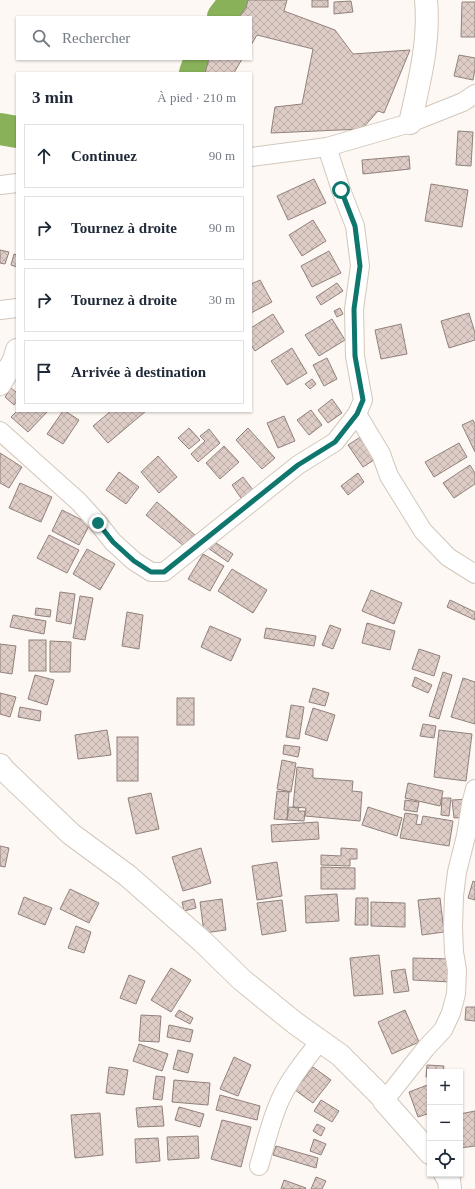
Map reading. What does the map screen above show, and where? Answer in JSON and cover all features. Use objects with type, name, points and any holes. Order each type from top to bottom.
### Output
[{"type":"street","points":[[410,123],[422,67],[427,17],[426,0]]},
{"type":"street","points":[[252,157],[327,147],[410,123],[463,102],[475,94]]},
{"type":"street","points":[[0,431],[79,502],[113,542],[134,561],[151,572],[164,572],[298,465],[335,442],[357,414],[363,400],[355,356],[354,309],[360,266],[355,226],[327,147]]},
{"type":"street","points":[[0,185],[16,183]]},
{"type":"street","points":[[0,310],[16,308]]},
{"type":"street","points":[[0,384],[14,360],[16,353]]},
{"type":"street","points":[[357,414],[381,454],[389,476],[423,530],[448,557],[475,574]]},
{"type":"street","points":[[0,765],[9,776],[71,834],[128,876],[203,942],[242,980],[295,1023],[340,1055],[383,1098],[427,1150]]},
{"type":"street","points":[[384,1101],[426,1048],[443,1030],[451,1013],[456,994],[457,970],[454,952],[454,896],[457,872],[475,789]]},
{"type":"street","points":[[259,1166],[281,1098],[294,1076],[320,1041]]},
{"type":"street","points":[[447,1177],[449,1180],[450,1189]]},
{"type":"building","points":[[248,0],[287,0],[284,11],[335,30],[353,54],[410,50],[384,113],[378,111],[362,129],[271,133],[275,107],[302,104],[313,49],[257,35],[252,43],[252,16],[240,16],[246,8]]},
{"type":"building","points":[[312,0],[328,0],[328,7],[312,7]]},
{"type":"building","points":[[351,1],[353,12],[334,14],[334,2]]},
{"type":"building","points":[[462,2],[475,2],[475,37],[461,37]]},
{"type":"building","points":[[459,55],[475,58],[473,80],[454,76]]},
{"type":"building","points":[[209,60],[241,60],[235,72],[205,72]]},
{"type":"building","points":[[458,131],[473,132],[471,166],[456,165]]},
{"type":"building","points":[[409,156],[410,169],[363,174],[362,160]]},
{"type":"building","points":[[314,179],[326,203],[288,220],[277,196]]},
{"type":"building","points":[[431,184],[468,190],[462,227],[425,221]]},
{"type":"building","points":[[313,220],[326,241],[302,256],[289,235]]},
{"type":"building","points":[[0,250],[9,252],[5,264],[0,263]]},
{"type":"building","points":[[329,251],[341,273],[312,287],[301,266]]},
{"type":"building","points":[[14,254],[16,255],[16,267],[11,265]]},
{"type":"building","points":[[260,280],[272,302],[252,312],[252,284]]},
{"type":"building","points":[[337,283],[343,291],[321,305],[316,297]]},
{"type":"building","points":[[340,308],[343,314],[337,317],[334,311]]},
{"type":"building","points":[[469,313],[475,333],[475,340],[449,348],[441,321]]},
{"type":"building","points":[[273,314],[284,332],[255,351],[252,346],[252,327]]},
{"type":"building","points":[[332,319],[345,340],[319,356],[305,335]]},
{"type":"building","points":[[401,324],[407,354],[381,359],[375,330]]},
{"type":"building","points":[[292,348],[307,373],[287,385],[271,361]]},
{"type":"building","points":[[327,358],[337,379],[324,386],[313,365]]},
{"type":"building","points":[[312,379],[316,384],[310,389],[305,384]]},
{"type":"building","points":[[11,388],[16,392],[16,402],[14,405],[5,397]]},
{"type":"building","points":[[332,399],[342,413],[328,423],[318,410]]},
{"type":"building","points":[[311,410],[322,425],[309,435],[297,420]]},
{"type":"building","points":[[16,412],[47,412],[28,432],[11,417]]},
{"type":"building","points":[[62,412],[67,412],[79,420],[63,444],[47,434]]},
{"type":"building","points":[[110,412],[145,412],[108,443],[93,426]]},
{"type":"building","points":[[284,416],[295,441],[278,448],[267,423]]},
{"type":"building","points":[[473,420],[475,424],[475,452],[462,425]]},
{"type":"building","points":[[189,428],[200,440],[189,449],[178,438]]},
{"type":"building","points":[[248,428],[275,458],[262,469],[236,440]]},
{"type":"building","points":[[209,429],[220,443],[198,462],[191,454],[205,441],[200,436]]},
{"type":"building","points":[[365,434],[380,456],[363,467],[348,445]]},
{"type":"building","points":[[459,443],[467,457],[434,477],[425,462]]},
{"type":"building","points":[[224,446],[239,462],[220,479],[206,463]]},
{"type":"building","points":[[0,453],[22,467],[9,488],[0,483]]},
{"type":"building","points":[[158,456],[177,477],[159,493],[141,472]]},
{"type":"building","points":[[470,465],[475,473],[475,484],[454,498],[443,483]]},
{"type":"building","points":[[119,472],[139,487],[126,504],[106,490]]},
{"type":"building","points":[[358,473],[364,482],[348,495],[341,486]]},
{"type":"building","points":[[243,477],[253,490],[241,498],[232,485]]},
{"type":"building","points":[[20,483],[52,497],[41,522],[9,508]]},
{"type":"building","points":[[157,502],[195,535],[185,547],[146,515]]},
{"type":"building","points":[[62,510],[90,524],[79,545],[52,531]]},
{"type":"building","points":[[49,535],[79,550],[67,573],[37,558]]},
{"type":"building","points":[[213,541],[233,554],[228,562],[208,548]]},
{"type":"building","points":[[87,549],[115,564],[100,590],[73,574]]},
{"type":"building","points":[[203,554],[224,566],[210,591],[188,579]]},
{"type":"building","points":[[232,569],[267,590],[253,613],[218,591]]},
{"type":"building","points":[[371,590],[402,603],[394,624],[362,611]]},
{"type":"building","points":[[60,592],[75,594],[71,624],[56,621]]},
{"type":"building","points":[[80,596],[93,598],[85,640],[73,638]]},
{"type":"building","points":[[450,600],[475,612],[475,620],[447,607]]},
{"type":"building","points":[[36,608],[51,610],[50,617],[35,615]]},
{"type":"building","points":[[127,612],[143,615],[139,649],[122,646]]},
{"type":"building","points":[[13,615],[46,621],[44,634],[10,627]]},
{"type":"building","points":[[367,623],[395,631],[390,650],[362,643]]},
{"type":"building","points":[[330,625],[341,629],[333,649],[322,645]]},
{"type":"building","points":[[210,626],[241,639],[231,661],[201,647]]},
{"type":"building","points":[[266,628],[316,636],[314,646],[264,638]]},
{"type":"building","points":[[29,640],[46,640],[46,671],[29,671]]},
{"type":"building","points":[[50,641],[71,642],[70,672],[50,672]]},
{"type":"building","points":[[0,644],[16,646],[12,674],[0,672]]},
{"type":"building","points":[[419,649],[440,656],[434,676],[412,669]]},
{"type":"building","points":[[443,672],[452,675],[439,719],[429,716]]},
{"type":"building","points":[[35,675],[54,680],[47,705],[28,699]]},
{"type":"building","points":[[415,677],[432,685],[428,693],[412,686]]},
{"type":"building","points":[[463,678],[475,682],[475,724],[451,717]]},
{"type":"building","points":[[313,688],[329,693],[325,706],[309,702]]},
{"type":"building","points":[[0,693],[16,697],[10,717],[0,714]]},
{"type":"building","points":[[177,698],[194,698],[194,725],[177,725]]},
{"type":"building","points":[[291,705],[304,707],[299,739],[286,737]]},
{"type":"building","points":[[20,707],[41,711],[40,721],[18,717]]},
{"type":"building","points":[[313,708],[335,715],[327,741],[305,734]]},
{"type":"building","points":[[423,724],[436,726],[434,738],[420,736]]},
{"type":"building","points":[[107,730],[111,755],[78,759],[75,735]]},
{"type":"building","points":[[439,730],[472,734],[466,781],[434,777]]},
{"type":"building","points":[[117,737],[138,737],[138,781],[117,781]]},
{"type":"building","points":[[284,745],[300,747],[298,757],[283,754]]},
{"type":"building","points":[[282,760],[296,763],[291,792],[277,789]]},
{"type":"building","points":[[297,767],[313,769],[313,778],[353,781],[352,791],[362,792],[360,821],[305,816],[306,808],[293,807]]},
{"type":"building","points":[[408,783],[443,791],[440,806],[405,798]]},
{"type":"building","points":[[277,791],[289,792],[287,820],[274,819]]},
{"type":"building","points":[[151,793],[159,829],[136,834],[128,798]]},
{"type":"building","points":[[442,798],[451,798],[449,816],[441,815]]},
{"type":"building","points":[[470,799],[472,817],[454,818],[452,800]]},
{"type":"building","points":[[405,800],[419,802],[417,812],[404,810]]},
{"type":"building","points":[[289,807],[299,808],[298,811],[305,811],[304,821],[287,820]]},
{"type":"building","points":[[368,807],[402,818],[397,836],[362,825]]},
{"type":"building","points":[[405,813],[418,815],[416,824],[421,825],[423,816],[453,821],[449,846],[400,838]]},
{"type":"building","points":[[318,822],[319,839],[272,842],[271,825]]},
{"type":"building","points":[[0,846],[9,848],[5,867],[0,866]]},
{"type":"building","points":[[201,848],[211,883],[183,891],[172,857]]},
{"type":"building","points":[[341,848],[357,849],[357,859],[350,859],[350,866],[321,865],[321,855],[341,856]]},
{"type":"building","points":[[277,862],[282,896],[257,900],[252,866]]},
{"type":"building","points":[[321,867],[355,868],[355,889],[321,889]]},
{"type":"building","points":[[473,881],[475,882],[475,900],[468,898]]},
{"type":"building","points":[[70,889],[99,903],[89,923],[60,909]]},
{"type":"building","points":[[337,894],[339,921],[306,923],[305,896]]},
{"type":"building","points":[[24,897],[52,908],[45,925],[18,914]]},
{"type":"building","points":[[356,898],[368,898],[368,925],[355,925]]},
{"type":"building","points":[[440,898],[444,932],[422,935],[418,900]]},
{"type":"building","points":[[194,899],[196,908],[184,911],[182,902]]},
{"type":"building","points":[[222,899],[226,930],[204,933],[200,902]]},
{"type":"building","points":[[282,900],[286,931],[262,935],[257,903]]},
{"type":"building","points":[[371,902],[405,903],[405,927],[371,926]]},
{"type":"building","points":[[76,926],[91,932],[84,953],[68,948]]},
{"type":"building","points":[[379,955],[383,994],[354,996],[350,958]]},
{"type":"building","points":[[413,958],[451,959],[450,982],[413,980]]},
{"type":"building","points":[[171,968],[191,980],[171,1012],[151,1000]]},
{"type":"building","points":[[405,969],[409,991],[394,993],[391,971]]},
{"type":"building","points":[[129,975],[145,981],[136,1004],[120,998]]},
{"type":"building","points":[[466,1007],[475,1007],[475,1021],[465,1020]]},
{"type":"building","points":[[179,1010],[193,1018],[190,1024],[175,1016]]},
{"type":"building","points":[[405,1010],[419,1042],[392,1054],[378,1022]]},
{"type":"building","points":[[141,1015],[161,1016],[159,1042],[139,1041]]},
{"type":"building","points":[[169,1025],[193,1030],[190,1042],[167,1037]]},
{"type":"building","points":[[139,1044],[168,1054],[162,1071],[133,1061]]},
{"type":"building","points":[[178,1050],[193,1054],[188,1073],[173,1069]]},
{"type":"building","points":[[234,1057],[251,1065],[238,1096],[220,1089]]},
{"type":"building","points":[[427,1065],[444,1066],[444,1069],[427,1069],[426,1077]]},
{"type":"building","points":[[109,1067],[128,1070],[124,1095],[106,1093]]},
{"type":"building","points":[[313,1067],[331,1080],[313,1103],[295,1090]]},
{"type":"building","points":[[156,1076],[165,1077],[162,1100],[153,1099]]},
{"type":"building","points":[[174,1080],[210,1083],[208,1105],[172,1102]]},
{"type":"building","points":[[427,1085],[427,1114],[418,1117],[409,1092]]},
{"type":"building","points":[[220,1095],[260,1106],[257,1120],[216,1110]]},
{"type":"building","points":[[321,1100],[339,1111],[332,1122],[314,1111]]},
{"type":"building","points":[[162,1106],[164,1126],[138,1127],[136,1108]]},
{"type":"building","points":[[179,1107],[204,1114],[200,1127],[175,1120]]},
{"type":"building","points":[[475,1111],[475,1146],[463,1148],[463,1113]]},
{"type":"building","points":[[100,1113],[103,1155],[75,1158],[71,1115]]},
{"type":"building","points":[[222,1120],[251,1127],[241,1167],[211,1159]]},
{"type":"building","points":[[317,1124],[325,1128],[321,1136],[313,1131]]},
{"type":"building","points":[[198,1136],[199,1158],[168,1160],[167,1137]]},
{"type":"building","points":[[158,1138],[160,1161],[136,1163],[135,1139]]},
{"type":"building","points":[[314,1139],[326,1144],[321,1155],[310,1151]]},
{"type":"building","points":[[276,1146],[318,1158],[316,1168],[273,1155]]},
{"type":"building","points":[[316,1177],[326,1181],[322,1189],[311,1189]]},
{"type":"building","points":[[284,1180],[306,1188],[281,1189]]},
{"type":"waterway","points":[[224,16],[236,0]]},
{"type":"waterway","points":[[195,72],[200,60]]},
{"type":"waterway","points":[[0,129],[16,132]]},
{"type":"route","points":[[98,523],[113,542],[134,561],[151,572],[164,572],[298,465],[335,442],[357,414],[363,400],[355,356],[354,309],[360,266],[355,226],[341,190]]}]
